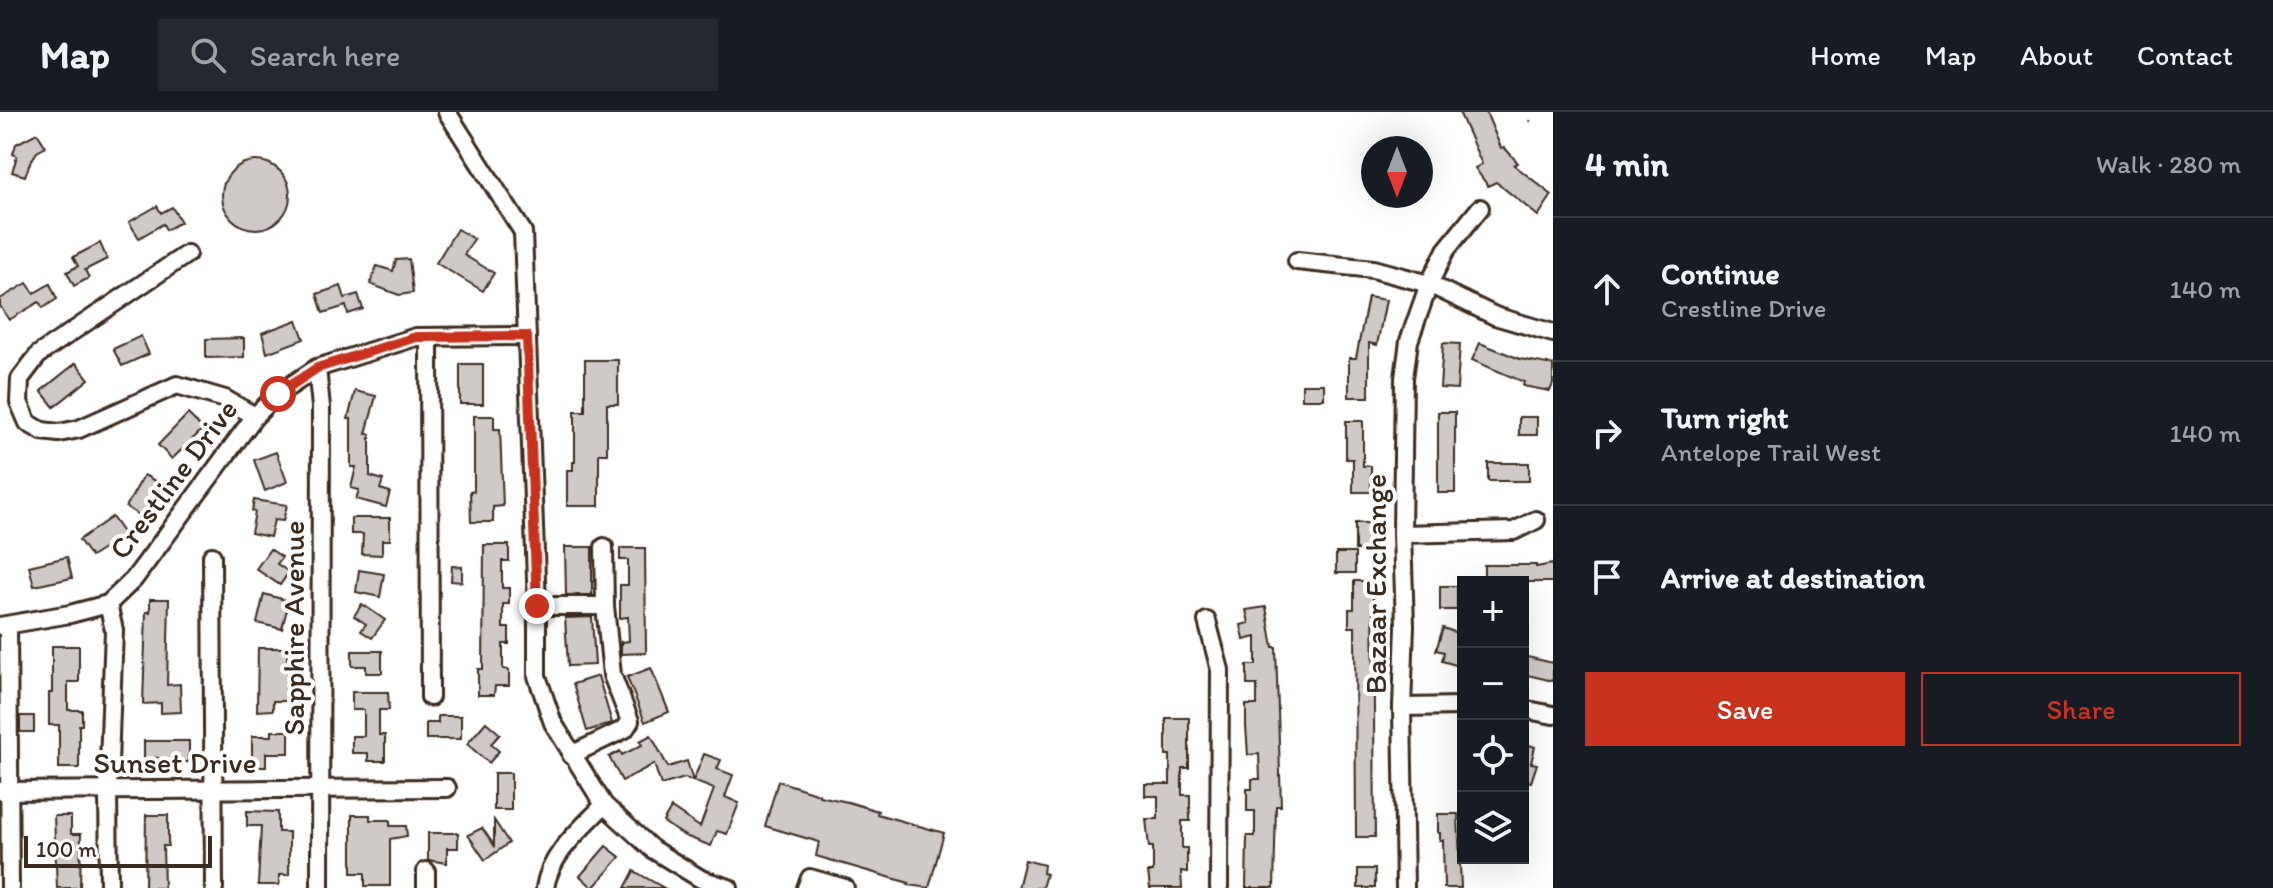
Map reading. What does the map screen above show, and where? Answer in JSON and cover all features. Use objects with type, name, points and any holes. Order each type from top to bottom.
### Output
[{"type":"street","points":[[447,112],[523,232],[537,676],[553,723],[604,805],[652,849],[701,879],[729,888]]},
{"type":"street","name":"Bazaar Exchange","points":[[1405,888],[1402,707],[1405,626],[1402,534],[1404,378],[1409,341],[1429,284],[1446,250],[1480,208]]},
{"type":"street","points":[[187,254],[39,354],[20,379],[19,402],[28,423],[42,431],[59,433],[79,429],[177,385],[225,399],[255,416]]},
{"type":"street","points":[[1297,261],[1373,269],[1429,284],[1495,316],[1553,333]]},
{"type":"street","name":"Crestline Drive","points":[[4,626],[108,604],[134,579],[255,416],[278,394],[317,368],[416,337],[527,336]]},
{"type":"street","points":[[429,337],[430,697]]},
{"type":"street","name":"Sapphire Avenue","points":[[317,368],[321,407],[320,888]]},
{"type":"street","points":[[1402,534],[1514,531],[1536,520]]},
{"type":"street","points":[[571,755],[625,729],[630,721],[612,675],[605,606],[604,547]]},
{"type":"street","points":[[212,556],[214,888]]},
{"type":"street","points":[[108,604],[114,630],[108,790],[109,888]]},
{"type":"street","points":[[537,606],[605,606]]},
{"type":"street","points":[[1207,621],[1220,670],[1219,888]]},
{"type":"street","points":[[4,626],[5,790],[10,888]]},
{"type":"street","points":[[1402,707],[1457,706]]},
{"type":"street","points":[[1529,710],[1553,715]]},
{"type":"street","name":"Sunset Drive","points":[[5,790],[447,788]]},
{"type":"street","points":[[545,888],[547,875],[566,845],[604,805]]},
{"type":"street","points":[[806,888],[810,878],[845,888]]},
{"type":"building","points":[[1459,112],[1486,112],[1501,148],[1504,147],[1518,163],[1514,165],[1552,195],[1538,216],[1496,182],[1488,186],[1475,168],[1482,164]]},
{"type":"building","points":[[37,133],[46,147],[37,152],[25,176],[12,172],[17,156],[13,154],[16,144]]},
{"type":"building","points":[[249,161],[263,161],[275,166],[285,176],[290,195],[285,214],[275,224],[263,229],[249,229],[237,224],[227,214],[222,202],[222,188],[227,176],[237,166]]},
{"type":"building","points":[[157,206],[161,213],[172,207],[181,222],[166,230],[163,224],[139,238],[129,222]]},
{"type":"building","points":[[457,229],[474,239],[464,255],[494,273],[483,291],[436,263]]},
{"type":"building","points":[[100,243],[107,259],[85,270],[89,278],[74,286],[67,272],[78,266],[73,257]]},
{"type":"building","points":[[409,259],[413,293],[399,295],[370,284],[377,266],[393,271],[396,260]]},
{"type":"building","points":[[27,283],[34,293],[50,284],[57,299],[43,308],[39,302],[9,320],[0,306],[0,299]]},
{"type":"building","points":[[341,286],[345,298],[358,294],[363,309],[348,314],[346,306],[323,313],[317,294]]},
{"type":"building","points":[[1368,297],[1386,300],[1377,345],[1369,343],[1369,397],[1349,397],[1349,358],[1356,358]]},
{"type":"building","points":[[297,320],[304,339],[267,353],[262,333]]},
{"type":"building","points":[[141,336],[149,354],[122,366],[113,349]]},
{"type":"building","points":[[244,338],[244,357],[206,358],[206,339]]},
{"type":"building","points":[[1443,343],[1460,344],[1457,389],[1440,388]]},
{"type":"building","points":[[1480,343],[1520,359],[1553,365],[1550,391],[1523,386],[1524,382],[1472,360]]},
{"type":"building","points":[[585,360],[618,360],[618,404],[607,404],[607,454],[599,454],[599,506],[567,506],[567,470],[573,470],[575,462],[575,411],[585,411]]},
{"type":"building","points":[[76,363],[89,379],[54,407],[41,391]]},
{"type":"building","points":[[460,364],[483,364],[483,404],[460,404]]},
{"type":"building","points":[[1302,384],[1324,384],[1324,399],[1302,399]]},
{"type":"building","points":[[355,391],[376,396],[366,434],[370,434],[370,476],[383,480],[380,489],[390,492],[386,507],[356,499],[359,490],[351,488],[356,467],[351,467],[351,419],[348,419]]},
{"type":"building","points":[[1438,412],[1455,412],[1455,493],[1438,493]]},
{"type":"building","points":[[188,414],[203,429],[172,459],[158,445]]},
{"type":"building","points":[[474,416],[494,416],[494,429],[500,429],[503,506],[493,507],[493,522],[471,522]]},
{"type":"building","points":[[1519,417],[1537,417],[1537,435],[1519,435]]},
{"type":"building","points":[[1346,421],[1363,421],[1363,466],[1371,466],[1371,492],[1353,492],[1353,459],[1346,459]]},
{"type":"building","points":[[276,452],[287,482],[265,491],[254,460]]},
{"type":"building","points":[[1488,463],[1529,463],[1529,481],[1488,481]]},
{"type":"building","points":[[144,475],[161,484],[142,517],[126,507]]},
{"type":"building","points":[[254,500],[287,505],[283,521],[274,520],[270,537],[251,533]]},
{"type":"building","points":[[112,517],[127,538],[91,557],[79,540]]},
{"type":"building","points":[[351,518],[390,518],[390,540],[382,540],[382,555],[362,554],[363,534],[351,534]]},
{"type":"building","points":[[1355,523],[1374,523],[1374,550],[1355,550]]},
{"type":"building","points":[[484,545],[509,545],[509,561],[502,561],[502,588],[509,588],[509,604],[503,604],[503,628],[509,628],[509,644],[503,644],[503,669],[509,670],[509,686],[495,686],[494,695],[478,695],[478,669],[483,669]]},
{"type":"building","points":[[565,547],[592,547],[592,595],[566,595]]},
{"type":"building","points":[[620,548],[645,548],[646,653],[621,654],[621,642],[629,641],[628,617],[620,618],[620,585],[628,585],[628,560],[620,560]]},
{"type":"building","points":[[270,549],[282,557],[277,564],[289,572],[280,585],[256,569]]},
{"type":"building","points":[[1336,553],[1355,553],[1355,573],[1336,573]]},
{"type":"building","points":[[67,557],[72,578],[34,586],[29,566]]},
{"type":"building","points":[[1553,564],[1553,582],[1529,582],[1529,576],[1484,576],[1484,565],[1536,567]]},
{"type":"building","points":[[452,566],[462,567],[462,582],[451,581]]},
{"type":"building","points":[[359,570],[384,574],[380,597],[356,592]]},
{"type":"building","points":[[1354,581],[1373,581],[1375,837],[1356,837],[1355,627],[1349,627],[1349,609],[1354,609]]},
{"type":"building","points":[[1440,586],[1457,586],[1457,610],[1440,610]]},
{"type":"building","points":[[264,594],[289,601],[282,629],[257,623]]},
{"type":"building","points":[[150,599],[169,599],[167,685],[180,684],[181,712],[161,713],[161,703],[143,704],[146,612],[150,612]]},
{"type":"building","points":[[362,604],[385,620],[372,638],[361,631],[366,624],[354,616]]},
{"type":"building","points":[[1266,607],[1273,647],[1276,647],[1281,806],[1276,806],[1274,888],[1246,888],[1247,836],[1255,836],[1255,811],[1247,811],[1247,789],[1252,789],[1252,779],[1260,779],[1259,754],[1248,755],[1246,726],[1246,705],[1257,705],[1257,685],[1247,685],[1247,665],[1256,665],[1256,637],[1244,640],[1241,625],[1249,623],[1246,610]]},
{"type":"building","points":[[592,617],[595,665],[568,666],[565,618]]},
{"type":"building","points":[[1443,628],[1457,633],[1456,665],[1442,661],[1444,652],[1436,650]]},
{"type":"building","points":[[52,646],[79,646],[79,682],[68,682],[68,710],[82,710],[79,768],[59,768],[59,725],[49,725]]},
{"type":"building","points":[[258,648],[287,648],[288,701],[273,701],[273,710],[257,711]]},
{"type":"building","points":[[352,651],[382,651],[382,673],[366,673],[366,666],[352,666]]},
{"type":"building","points":[[1529,657],[1553,663],[1553,681],[1529,675]]},
{"type":"building","points":[[651,668],[669,712],[645,722],[627,677]]},
{"type":"building","points":[[598,676],[612,723],[587,731],[573,684]]},
{"type":"building","points":[[352,692],[388,692],[389,710],[379,710],[379,735],[385,735],[385,761],[368,761],[368,753],[352,753],[352,736],[364,736],[364,710],[352,710]]},
{"type":"building","points":[[20,716],[34,716],[34,732],[20,732]]},
{"type":"building","points":[[438,716],[461,716],[461,739],[426,739],[426,723],[438,723]]},
{"type":"building","points":[[1166,718],[1189,718],[1189,768],[1182,768],[1182,795],[1190,795],[1190,821],[1182,821],[1182,848],[1187,848],[1187,872],[1181,871],[1182,888],[1150,888],[1148,872],[1153,872],[1153,847],[1149,847],[1146,819],[1158,819],[1158,796],[1145,796],[1145,784],[1170,784]]},
{"type":"building","points":[[486,722],[500,734],[491,744],[499,751],[489,763],[467,744]]},
{"type":"building","points":[[272,731],[289,731],[289,753],[266,753],[266,767],[252,767],[252,736],[272,736]]},
{"type":"building","points":[[651,735],[668,767],[687,761],[693,781],[685,778],[661,785],[654,764],[622,781],[609,757],[620,751],[622,755],[642,745],[640,741]]},
{"type":"building","points":[[144,741],[189,741],[189,762],[159,762],[159,758],[144,758]]},
{"type":"building","points":[[1529,745],[1535,747],[1531,763],[1537,764],[1531,782]]},
{"type":"building","points":[[704,754],[721,760],[717,769],[733,775],[725,797],[739,803],[727,834],[717,831],[711,846],[685,836],[663,822],[671,808],[700,827],[714,789],[693,781]]},
{"type":"building","points":[[494,773],[511,773],[511,810],[494,810]]},
{"type":"building","points":[[778,781],[944,833],[929,888],[908,885],[816,856],[819,842],[765,826]]},
{"type":"building","points":[[247,811],[278,812],[278,832],[289,832],[289,875],[279,875],[279,885],[258,885],[261,826],[247,826]]},
{"type":"building","points":[[1438,814],[1457,814],[1457,864],[1460,864],[1461,888],[1444,888],[1443,840],[1440,840]]},
{"type":"building","points":[[146,815],[168,815],[168,846],[163,846],[164,888],[145,888]]},
{"type":"building","points":[[352,815],[370,815],[370,820],[390,820],[390,826],[406,826],[407,836],[390,839],[390,886],[365,886],[365,873],[352,873]]},
{"type":"building","points":[[54,816],[71,816],[71,834],[81,834],[80,888],[57,888]]},
{"type":"building","points":[[494,820],[509,843],[485,860],[468,835],[482,828],[494,845]]},
{"type":"building","points":[[428,833],[458,833],[458,848],[447,848],[447,863],[428,860]]},
{"type":"building","points":[[606,846],[620,857],[593,888],[580,876]]},
{"type":"building","points":[[1025,860],[1044,865],[1043,873],[1046,874],[1042,888],[1018,888]]},
{"type":"building","points":[[1358,869],[1375,869],[1375,888],[1358,888]]},
{"type":"building","points":[[634,871],[664,888],[625,888]]},
{"type":"route","points":[[278,394],[317,368],[416,337],[527,336],[537,606]]}]
